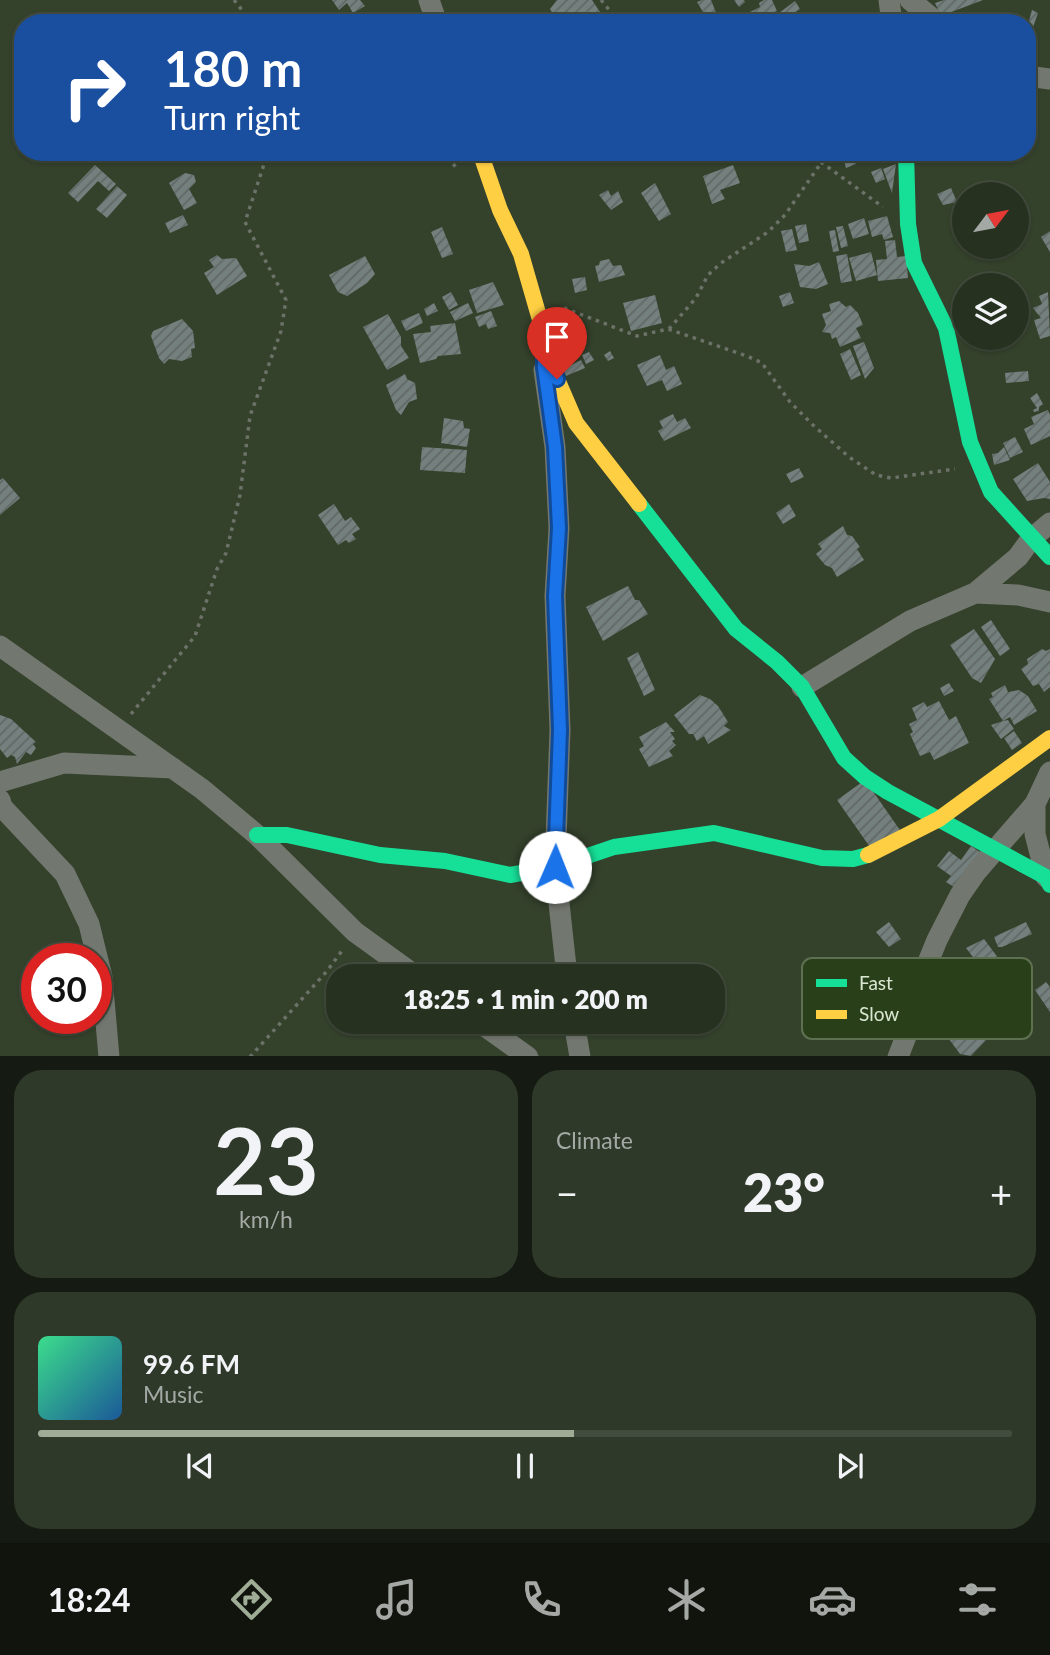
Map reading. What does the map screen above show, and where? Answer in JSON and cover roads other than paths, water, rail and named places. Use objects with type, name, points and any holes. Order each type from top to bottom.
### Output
[{"type":"street","points":[[909,0],[927,14]]},
{"type":"street","points":[[483,161],[500,211],[521,254],[557,379],[576,423],[736,629],[777,662],[802,687],[844,758],[865,777],[1048,881]]},
{"type":"street","points":[[905,161],[908,224],[915,263],[946,328],[970,442],[991,492],[1050,557]]},
{"type":"street","points":[[544,333],[544,367],[555,447],[559,528],[555,596],[560,730],[555,867],[566,964]]},
{"type":"street","points":[[802,687],[910,621],[975,593],[1018,557],[1031,539],[1050,523]]},
{"type":"street","points":[[975,593],[1018,595],[1050,602]]},
{"type":"street","points":[[0,646],[173,768],[257,835],[355,932],[399,964]]},
{"type":"street","points":[[257,835],[287,835],[380,855],[445,861],[510,875],[555,867],[614,846],[713,833],[745,838],[822,858],[853,859],[871,854],[939,819],[1050,738]]},
{"type":"street","points":[[0,782],[64,764],[173,768]]},
{"type":"street","points":[[930,958],[960,895],[976,872],[1035,804],[1050,772]]},
{"type":"street","points":[[0,800],[2,807],[65,874],[89,924],[102,977],[109,1056]]},
{"type":"street","points":[[1035,804],[1035,834],[1048,881]]},
{"type":"street","points":[[496,1034],[528,1056]]},
{"type":"street","points":[[576,1034],[580,1056]]}]
